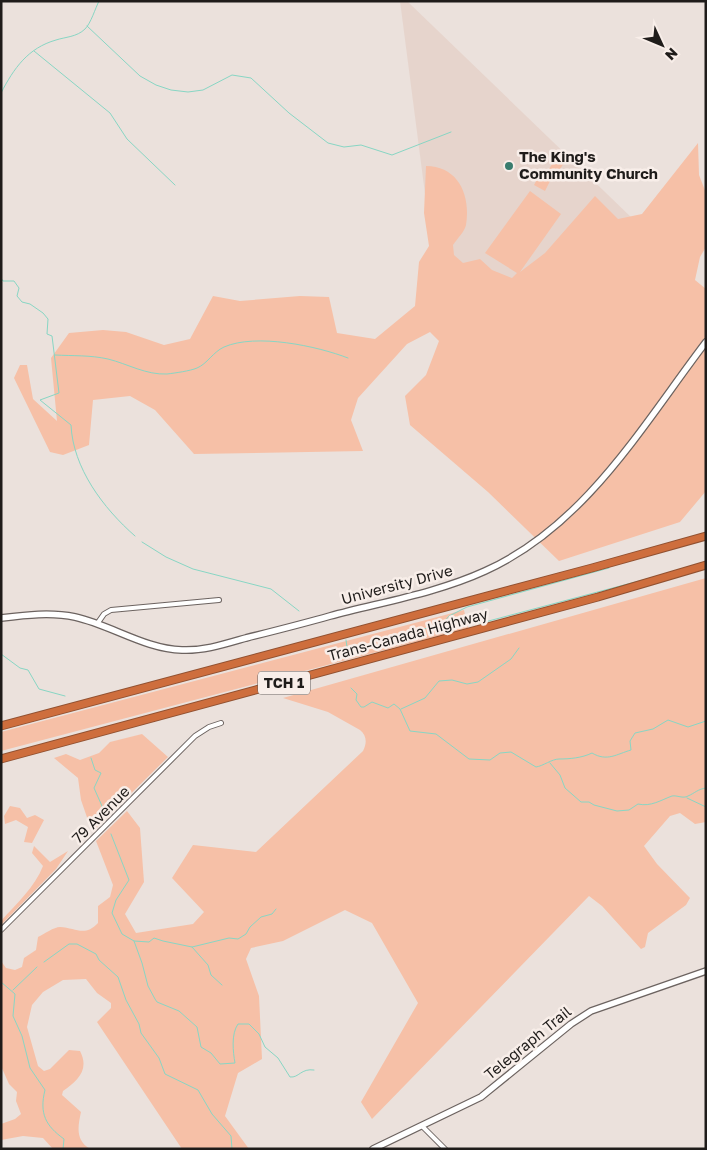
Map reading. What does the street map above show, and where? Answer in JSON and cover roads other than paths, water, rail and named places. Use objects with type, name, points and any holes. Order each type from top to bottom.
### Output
[{"type":"highway","name":"Trans-Canada Highway","points":[[1,726],[706,536]]},
{"type":"highway","name":"Trans-Canada Highway","points":[[1,759],[590,600],[706,565]]},
{"type":"street","name":"University Drive","points":[[1,618],[58,614],[97,624],[164,648],[182,650],[202,649],[446,586],[486,571],[541,538],[582,503],[601,481],[706,342]]},
{"type":"street","points":[[97,624],[104,614],[111,610],[219,600]]},
{"type":"street","name":"79 Avenue","points":[[1,930],[195,736],[209,727],[221,723]]},
{"type":"street","name":"Telegraph Trail","points":[[373,1149],[423,1127],[481,1097],[583,1015],[706,971]]},
{"type":"street","points":[[423,1127],[445,1149]]},
{"type":"waterway","points":[[1,93],[17,67],[37,48],[82,32],[91,20],[99,1]]},
{"type":"waterway","points":[[87,26],[140,76],[156,85],[171,90],[188,92],[203,90],[232,75],[251,78],[289,113],[328,143],[344,147],[361,145],[392,155],[451,132]]},
{"type":"waterway","points":[[34,51],[110,113],[127,139],[175,185]]},
{"type":"waterway","points":[[1,278],[3,281],[14,281],[19,288],[17,296],[22,302],[30,304],[48,319],[47,334],[52,336],[59,393],[40,400],[71,425],[77,457],[92,486],[112,513],[135,536]]},
{"type":"waterway","points":[[55,355],[101,358],[159,374],[197,368],[224,347],[253,341],[269,341],[304,346],[348,358]]},
{"type":"waterway","points":[[142,542],[166,557],[193,569],[271,589],[299,611]]},
{"type":"waterway","points":[[445,621],[449,616],[467,607],[609,568]]},
{"type":"waterway","points":[[346,640],[347,647],[367,649],[442,623],[481,623],[654,577]]},
{"type":"waterway","points":[[401,709],[425,698],[439,681],[452,680],[467,684],[478,682],[511,659],[519,648]]},
{"type":"waterway","points":[[1,654],[20,668],[28,670],[39,689],[65,696]]},
{"type":"waterway","points":[[351,688],[357,694],[356,700],[361,707],[372,702],[388,708],[394,704],[400,709],[410,731],[436,734],[469,759],[490,760],[500,753],[511,752],[536,767],[556,759],[576,758],[592,753],[597,756],[607,757],[631,750],[630,741],[635,733],[653,729],[668,720],[688,727],[706,721]]},
{"type":"waterway","points":[[706,707],[706,713]]},
{"type":"waterway","points":[[91,758],[95,770],[101,773],[94,788],[102,806],[102,822]]},
{"type":"waterway","points":[[550,763],[560,775],[565,788],[581,802],[589,802],[617,811],[629,810],[638,804],[652,804],[672,796],[686,797],[706,788]]},
{"type":"waterway","points":[[687,798],[706,807]]},
{"type":"waterway","points":[[111,834],[129,880],[116,900],[112,913],[122,934],[134,941],[149,942],[154,938],[192,947],[229,938],[238,939],[246,934],[250,927],[261,917],[272,914],[276,909]]},
{"type":"waterway","points":[[134,941],[148,986],[157,1002],[179,1011],[197,1027],[201,1047],[211,1053],[220,1064],[235,1063],[234,1033],[238,1024],[249,1024],[259,1034],[265,1047],[278,1058],[290,1077],[306,1070],[314,1070]]},
{"type":"waterway","points":[[44,962],[69,944],[77,944],[96,954],[99,960],[118,977],[126,1000],[139,1024],[141,1033],[159,1058],[165,1074],[198,1090],[212,1114],[231,1136],[232,1149]]},
{"type":"waterway","points":[[192,947],[208,965],[211,975],[222,985]]},
{"type":"waterway","points":[[13,990],[37,967]]},
{"type":"waterway","points":[[1,982],[15,994],[13,1016],[22,1036],[30,1068],[45,1090],[43,1106],[46,1119],[48,1124],[64,1139],[63,1149]]},
{"type":"place","name":"The King's Community Church","points":[[509,166]]}]
